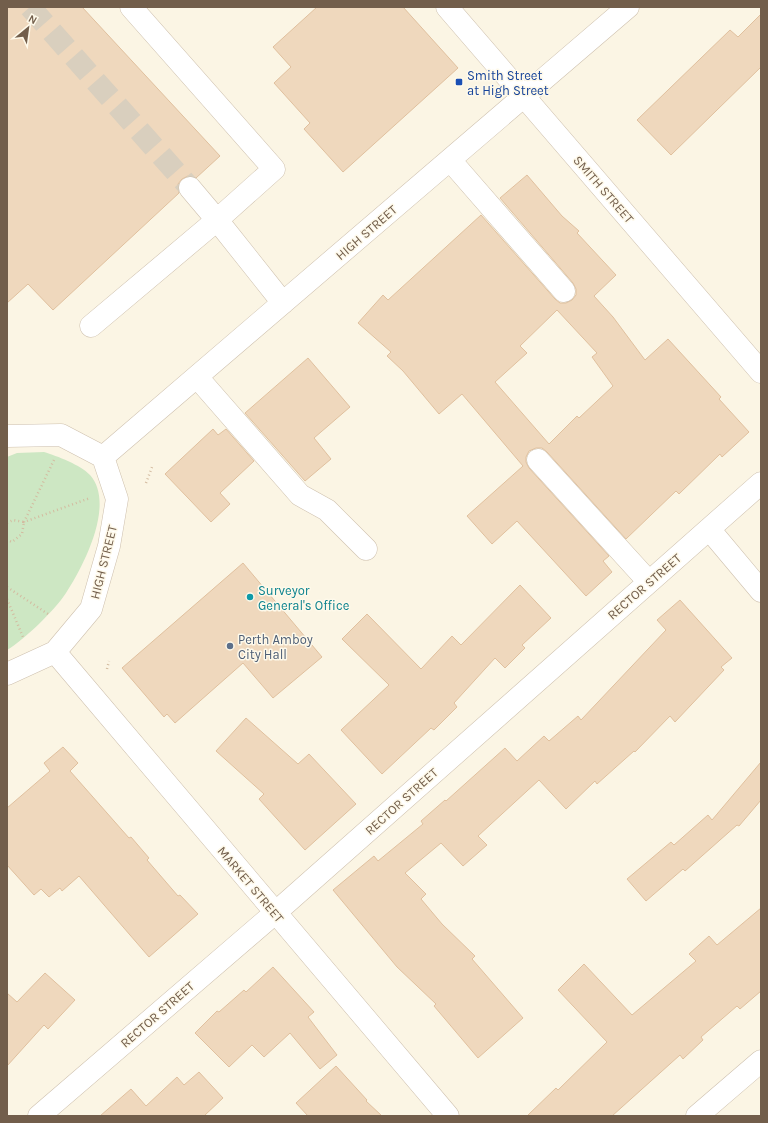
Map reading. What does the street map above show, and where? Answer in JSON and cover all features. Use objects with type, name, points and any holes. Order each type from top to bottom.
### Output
[{"type":"street","points":[[92,326],[217,220],[274,169],[131,7]]},
{"type":"street","name":"SMITH STREET","points":[[447,7],[761,372]]},
{"type":"street","name":"HIGH STREET","points":[[7,674],[55,652],[91,608],[109,546],[117,499],[103,457],[628,7]]},
{"type":"street","points":[[450,160],[564,291]]},
{"type":"street","points":[[190,188],[217,220],[282,304]]},
{"type":"street","points":[[197,377],[300,495],[327,510],[366,548]]},
{"type":"street","points":[[7,436],[61,435],[103,457]]},
{"type":"street","points":[[538,460],[648,582]]},
{"type":"street","name":"RECTOR STREET","points":[[39,1116],[276,913],[761,483]]},
{"type":"street","points":[[709,529],[761,591]]},
{"type":"street","name":"MARKET STREET","points":[[55,652],[448,1116]]},
{"type":"street","points":[[697,1116],[761,1061]]},
{"type":"path","points":[[7,540],[12,542],[22,534],[24,522],[56,456]]},
{"type":"path","points":[[146,483],[152,467]]},
{"type":"path","points":[[7,523],[13,520],[24,522],[91,498]]},
{"type":"path","points":[[7,587],[48,614]]},
{"type":"path","points":[[7,599],[24,637]]},
{"type":"path","points":[[106,669],[109,661]]},
{"type":"green space","points":[[44,452],[75,464],[90,475],[97,487],[100,502],[98,518],[88,552],[81,568],[66,593],[55,608],[39,624],[7,650],[7,457],[17,453]]},
{"type":"building","points":[[7,7],[82,7],[220,156],[196,178],[188,176],[182,179],[178,184],[179,193],[53,310],[28,284],[7,303]]},
{"type":"building","points":[[317,7],[403,7],[458,68],[343,172],[304,129],[310,123],[274,83],[291,67],[273,47]]},
{"type":"building","points":[[761,14],[761,67],[671,155],[637,120],[730,30],[738,37]]},
{"type":"building","points":[[527,175],[562,216],[579,231],[577,233],[616,275],[594,296],[613,317],[645,360],[668,339],[721,397],[719,399],[749,432],[722,457],[720,454],[679,494],[676,491],[626,539],[547,452],[542,448],[536,448],[529,451],[526,457],[526,462],[529,468],[609,556],[603,561],[612,572],[586,596],[517,521],[492,544],[467,516],[523,466],[462,394],[439,414],[403,371],[387,356],[391,352],[358,323],[383,295],[388,300],[481,215],[555,299],[560,303],[566,303],[572,300],[576,295],[576,289],[573,283],[500,198]],"holes":[[[557,310],[597,353],[592,357],[613,386],[579,418],[577,416],[549,444],[495,382],[527,353],[520,346]]]},
{"type":"building","points":[[308,358],[350,407],[314,438],[331,459],[305,481],[245,413]]},
{"type":"building","points":[[213,429],[218,435],[226,429],[254,461],[220,493],[230,504],[211,522],[165,474]]},
{"type":"building","name":"Perth Amboy City Hall","points":[[243,563],[322,657],[273,698],[243,663],[175,723],[167,714],[164,717],[122,668]]},
{"type":"building","points":[[520,585],[551,618],[522,645],[525,648],[505,668],[495,658],[454,703],[457,707],[434,730],[431,728],[382,774],[341,730],[389,685],[342,639],[367,614],[421,669],[452,636],[461,645]]},
{"type":"building","points":[[680,600],[732,658],[721,667],[724,670],[675,722],[670,716],[635,752],[634,751],[597,784],[595,781],[566,809],[539,780],[478,836],[487,845],[463,866],[441,843],[405,873],[426,894],[421,899],[442,924],[475,956],[472,959],[523,1018],[478,1058],[434,1006],[436,1004],[397,967],[333,890],[374,856],[378,861],[423,824],[421,821],[445,800],[446,801],[505,748],[517,761],[544,736],[549,741],[578,716],[581,720],[666,630],[657,620]]},
{"type":"building","points":[[246,718],[298,764],[309,754],[356,804],[305,850],[259,799],[264,794],[216,751]]},
{"type":"building","points":[[63,747],[78,763],[70,771],[129,838],[131,837],[149,858],[147,860],[178,896],[180,895],[198,914],[149,957],[79,876],[62,891],[60,888],[49,897],[41,889],[34,895],[7,865],[7,808],[50,771],[44,763]]},
{"type":"building","points":[[761,762],[761,800],[739,826],[737,825],[685,871],[683,869],[646,901],[627,879],[671,842],[674,845],[708,815],[712,820]]},
{"type":"building","points":[[761,908],[761,991],[740,1009],[737,1006],[701,1037],[703,1040],[683,1059],[680,1055],[612,1116],[527,1116],[556,1088],[558,1090],[607,1042],[558,990],[584,964],[632,1015],[696,961],[689,954],[709,936],[717,945]]},
{"type":"building","points":[[273,967],[314,1012],[308,1017],[337,1055],[320,1069],[290,1033],[264,1057],[252,1045],[229,1067],[195,1033],[217,1011],[219,1012],[244,990],[246,992]]},
{"type":"building","points":[[45,973],[75,1000],[48,1029],[44,1025],[7,1066],[7,993],[17,1002]]},
{"type":"building","points":[[336,1066],[367,1100],[366,1101],[382,1116],[308,1116],[296,1103]]},
{"type":"building","points":[[199,1072],[223,1098],[204,1116],[100,1116],[131,1089],[146,1106],[177,1077],[184,1085]]},
{"type":"tunnel","points":[[30,7],[190,188]]},
{"type":"place","name":"Smith Street at High Street","points":[[459,82]]},
{"type":"place","name":"Surveyor General's Office","points":[[250,597]]},
{"type":"place","name":"Perth Amboy City Hall","points":[[230,646]]}]
